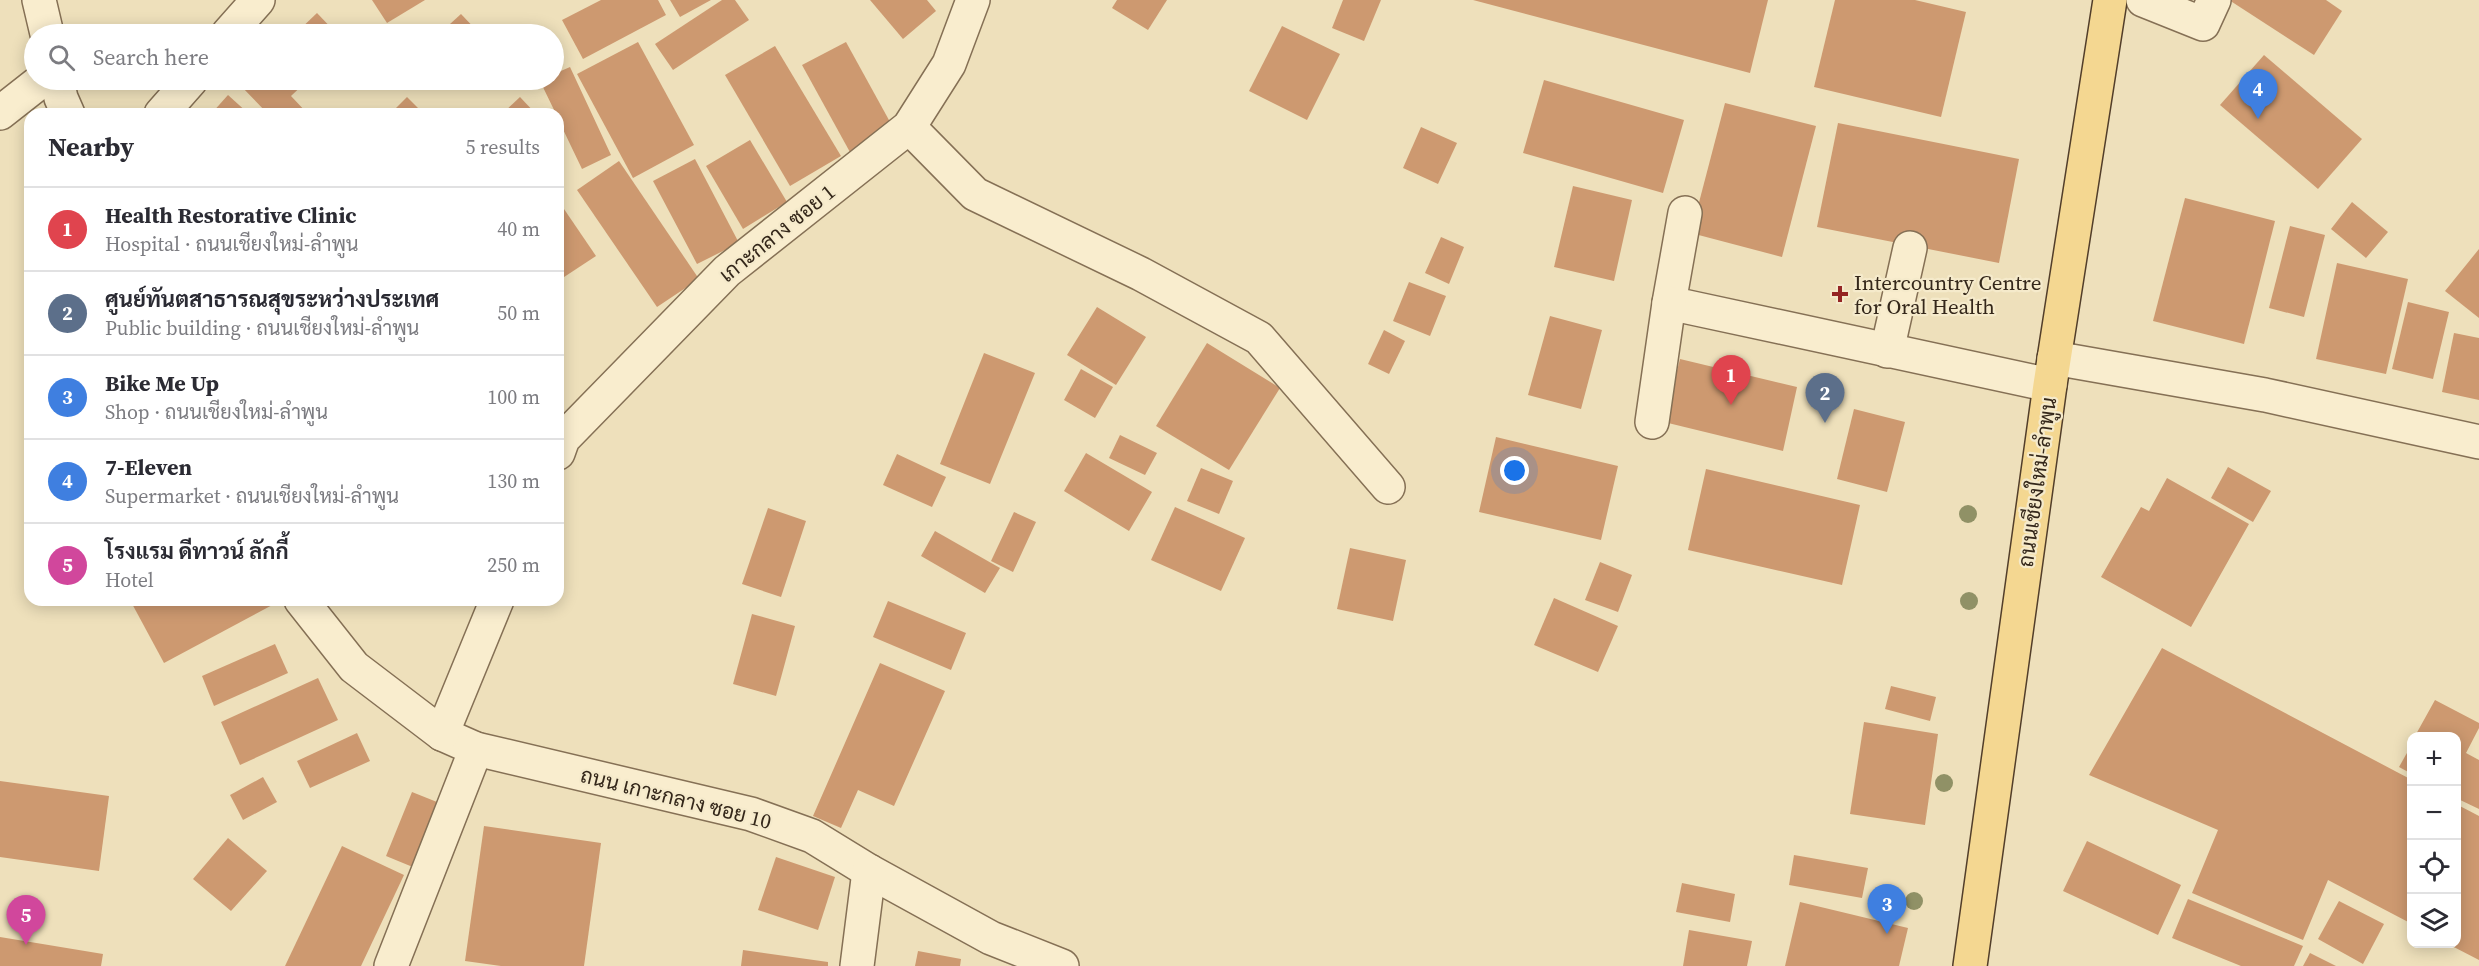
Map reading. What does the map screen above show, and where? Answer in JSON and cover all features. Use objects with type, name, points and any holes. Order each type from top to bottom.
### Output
[{"type":"main road","name":"ถนนเชียงใหม่-ลำพูน","points":[[1970,966],[2052,371],[2110,0]]},
{"type":"street","points":[[39,0],[45,24]]},
{"type":"street","points":[[237,24],[258,0]]},
{"type":"street","name":"เกาะกลาง ซอย 1","points":[[564,438],[727,271],[909,127],[949,64],[973,0]]},
{"type":"street","points":[[2143,0],[2203,24],[2214,0]]},
{"type":"street","points":[[0,113],[29,90]]},
{"type":"street","points":[[59,90],[65,108]]},
{"type":"street","points":[[166,108],[181,90]]},
{"type":"street","points":[[909,127],[975,194],[1141,274],[1259,338],[1388,487]]},
{"type":"street","points":[[1652,422],[1685,213]]},
{"type":"street","points":[[1887,351],[1910,248]]},
{"type":"street","points":[[1669,303],[1887,351],[2265,395],[2479,442]]},
{"type":"street","name":"ถนน เกาะกลาง ซอย 10","points":[[306,606],[354,667],[442,734],[476,749],[751,814],[812,836],[869,872],[991,938],[1062,966]]},
{"type":"street","points":[[442,734],[495,606]]},
{"type":"street","points":[[391,966],[476,749]]},
{"type":"street","points":[[857,966],[869,872]]},
{"type":"building","points":[[372,0],[425,0],[387,23]]},
{"type":"building","points":[[601,0],[658,0],[666,15],[583,59],[562,20]]},
{"type":"building","points":[[670,0],[711,0],[680,17]]},
{"type":"building","points":[[722,0],[735,0],[749,20],[673,70],[655,44]]},
{"type":"building","points":[[870,0],[927,0],[936,11],[903,39]]},
{"type":"building","points":[[1117,0],[1167,0],[1148,30],[1112,8]]},
{"type":"building","points":[[1343,0],[1381,0],[1364,41],[1332,28]]},
{"type":"building","points":[[1473,0],[1768,0],[1750,73]]},
{"type":"building","points":[[1835,0],[1915,0],[1966,12],[1941,117],[1814,87]]},
{"type":"building","points":[[2229,0],[2326,0],[2342,11],[2314,55]]},
{"type":"building","points":[[317,13],[327,24],[305,24]]},
{"type":"building","points":[[461,14],[470,24],[450,24]]},
{"type":"building","points":[[1282,26],[1340,54],[1307,120],[1249,91]]},
{"type":"building","points":[[638,42],[694,145],[633,178],[577,74]]},
{"type":"building","points":[[846,42],[895,131],[851,154],[802,65]]},
{"type":"building","points":[[775,46],[841,156],[790,186],[725,75]]},
{"type":"building","points":[[2264,55],[2362,139],[2318,189],[2220,105]]},
{"type":"building","points":[[570,67],[611,155],[582,169],[564,132],[564,108],[553,108],[544,90],[564,90],[564,70]]},
{"type":"building","points":[[1544,80],[1684,120],[1663,193],[1523,153]]},
{"type":"building","points":[[245,90],[297,90],[291,96],[302,108],[262,108]]},
{"type":"building","points":[[228,95],[242,108],[216,108]]},
{"type":"building","points":[[407,97],[418,108],[396,108]]},
{"type":"building","points":[[520,97],[530,108],[508,108]]},
{"type":"building","points":[[1725,103],[1816,126],[1782,257],[1691,233]]},
{"type":"building","points":[[1838,123],[2019,159],[1999,263],[1817,227]]},
{"type":"building","points":[[1421,127],[1457,143],[1438,184],[1403,168]]},
{"type":"building","points":[[750,140],[787,202],[743,229],[706,166]]},
{"type":"building","points":[[695,159],[739,243],[697,264],[653,181]]},
{"type":"building","points":[[619,161],[699,279],[657,307],[577,190]]},
{"type":"building","points":[[1573,186],[1632,200],[1614,281],[1554,267]]},
{"type":"building","points":[[2185,198],[2275,221],[2244,344],[2153,321]]},
{"type":"building","points":[[2352,202],[2388,232],[2366,258],[2331,229]]},
{"type":"building","points":[[564,209],[596,256],[564,277]]},
{"type":"building","points":[[2290,226],[2325,235],[2304,317],[2269,308]]},
{"type":"building","points":[[1441,237],[1464,247],[1449,284],[1425,273]]},
{"type":"building","points":[[2479,249],[2479,318],[2445,291]]},
{"type":"building","points":[[2337,263],[2408,279],[2386,374],[2316,359]]},
{"type":"building","points":[[1409,282],[1446,296],[1430,336],[1393,321]]},
{"type":"building","points":[[2408,302],[2449,312],[2433,379],[2392,369]]},
{"type":"building","points":[[1097,307],[1146,337],[1116,385],[1067,355]]},
{"type":"building","points":[[1550,316],[1602,330],[1581,409],[1528,395]]},
{"type":"building","points":[[1384,330],[1405,341],[1389,374],[1368,364]]},
{"type":"building","points":[[2454,333],[2479,338],[2479,400],[2442,392]]},
{"type":"building","points":[[1207,343],[1280,388],[1229,470],[1156,426]]},
{"type":"building","points":[[984,353],[1035,373],[990,484],[940,464]]},
{"type":"building","points":[[1680,359],[1797,387],[1783,451],[1664,422]]},
{"type":"building","points":[[1081,369],[1113,387],[1095,418],[1064,400]]},
{"type":"building","points":[[1854,409],[1905,422],[1887,492],[1837,479]]},
{"type":"building","points":[[1120,435],[1157,453],[1145,475],[1109,458]]},
{"type":"building","points":[[1496,437],[1618,466],[1601,540],[1479,512]]},
{"type":"building","points":[[1086,453],[1152,492],[1129,531],[1064,491]]},
{"type":"building","points":[[897,454],[946,477],[932,507],[883,485]]},
{"type":"building","points":[[2228,467],[2271,491],[2253,522],[2211,498]]},
{"type":"building","points":[[1201,468],[1233,481],[1219,514],[1187,501]]},
{"type":"building","points":[[1706,469],[1860,505],[1842,585],[1688,550]]},
{"type":"building","points":[[2167,478],[2249,524],[2191,627],[2101,577],[2141,507],[2149,511]]},
{"type":"building","points":[[1175,507],[1245,538],[1221,591],[1151,560]]},
{"type":"building","points":[[768,508],[806,521],[781,597],[742,584]]},
{"type":"building","points":[[1014,512],[1036,522],[1013,572],[991,561]]},
{"type":"building","points":[[935,531],[1000,568],[985,593],[921,556]]},
{"type":"building","points":[[1350,548],[1406,560],[1393,621],[1337,609]]},
{"type":"building","points":[[1600,562],[1632,575],[1618,612],[1585,600]]},
{"type":"building","points":[[1554,598],[1618,626],[1598,672],[1534,645]]},
{"type":"building","points":[[888,601],[966,633],[951,670],[873,637]]},
{"type":"building","points":[[133,606],[271,606],[164,663]]},
{"type":"building","points":[[752,614],[795,626],[776,696],[733,684]]},
{"type":"building","points":[[275,644],[288,673],[214,706],[202,676]]},
{"type":"building","points":[[2162,648],[2407,777],[2407,921],[2328,880],[2303,940],[2192,893],[2218,830],[2089,775]]},
{"type":"building","points":[[880,663],[945,691],[894,806],[858,790],[841,828],[813,816]]},
{"type":"building","points":[[318,678],[338,720],[240,765],[221,722]]},
{"type":"building","points":[[1891,686],[1936,697],[1930,721],[1885,709]]},
{"type":"building","points":[[2435,700],[2479,723],[2479,728],[2466,753],[2479,760],[2479,809],[2461,800],[2461,732],[2417,732]]},
{"type":"building","points":[[1864,722],[1938,734],[1925,825],[1850,814]]},
{"type":"building","points":[[357,733],[370,761],[310,788],[297,761]]},
{"type":"building","points":[[2407,753],[2407,771],[2399,767]]},
{"type":"building","points":[[263,777],[277,802],[243,820],[230,795]]},
{"type":"building","points":[[0,781],[109,796],[99,871],[0,857]]},
{"type":"building","points":[[412,792],[447,806],[420,870],[386,856]]},
{"type":"building","points":[[2461,807],[2479,816],[2479,960],[2456,948],[2461,948]]},
{"type":"building","points":[[484,826],[601,843],[584,966],[501,966],[465,961]]},
{"type":"building","points":[[228,838],[267,871],[231,911],[193,879]]},
{"type":"building","points":[[2087,841],[2181,885],[2158,935],[2063,891]]},
{"type":"building","points":[[342,846],[404,875],[361,966],[285,966]]},
{"type":"building","points":[[1794,855],[1868,868],[1862,898],[1789,885]]},
{"type":"building","points":[[776,857],[835,877],[818,930],[758,910]]},
{"type":"building","points":[[1682,883],[1735,894],[1730,922],[1676,912]]},
{"type":"building","points":[[2188,899],[2303,946],[2294,966],[2241,966],[2172,938]]},
{"type":"building","points":[[2339,901],[2384,924],[2363,964],[2318,939]]},
{"type":"building","points":[[1800,902],[1908,928],[1899,966],[1785,966]]},
{"type":"building","points":[[1689,930],[1752,941],[1747,966],[1683,966]]},
{"type":"building","points":[[0,937],[103,954],[101,966],[0,966]]},
{"type":"building","points":[[743,950],[828,962],[828,966],[741,966]]},
{"type":"building","points":[[918,951],[961,959],[960,966],[915,966]]},
{"type":"building","points":[[2310,953],[2336,966],[2303,966]]},
{"type":"place","name":"7-Eleven","points":[[2258,119]]},
{"type":"place","name":"Intercountry Centre for Oral Health","points":[[1840,294]]},
{"type":"place","name":"Health Restorative Clinic","points":[[1731,405]]},
{"type":"place","name":"ศูนย์ทันตสาธารณสุขระหว่างประเทศ","points":[[1825,423]]},
{"type":"place","name":"Bike Me Up","points":[[1887,934]]},
{"type":"place","name":"โรงแรม ดีทาวน์ ลักกี้","points":[[26,945]]}]
